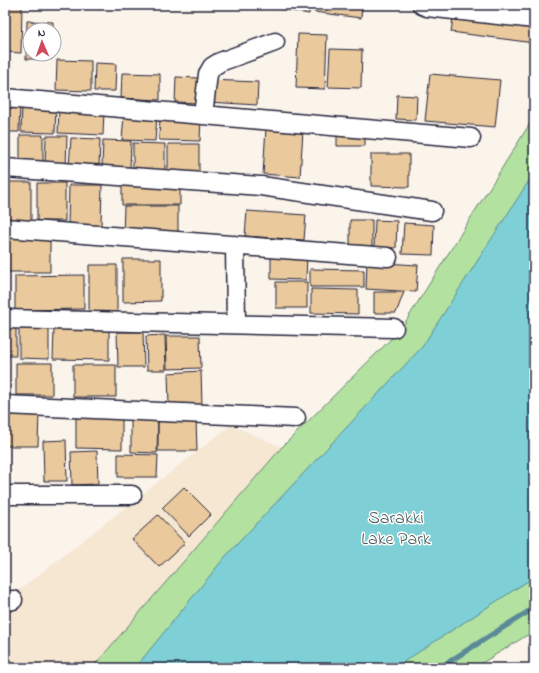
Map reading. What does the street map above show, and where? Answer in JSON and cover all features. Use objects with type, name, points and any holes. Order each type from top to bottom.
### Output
[{"type":"street","points":[[422,5],[427,8],[534,19]]},
{"type":"street","points":[[203,115],[208,74],[212,67],[220,62],[275,42]]},
{"type":"street","points":[[5,98],[470,138]]},
{"type":"street","points":[[5,168],[261,186],[432,211]]},
{"type":"street","points":[[5,228],[388,256]]},
{"type":"street","points":[[235,245],[236,324]]},
{"type":"street","points":[[5,319],[394,328]]},
{"type":"street","points":[[5,405],[296,418]]},
{"type":"street","points":[[5,495],[132,495]]},
{"type":"shaded area","points":[[231,425],[282,447],[92,668],[5,668],[5,601]]},
{"type":"green space","name":"Sarakki Lake Park","points":[[534,117],[534,631],[474,668],[92,668],[282,447],[401,329]]},
{"type":"water","name":"Sarakki Lake Park","points":[[534,173],[534,577],[394,668],[135,668],[225,557],[422,347]]},
{"type":"building","points":[[5,5],[22,5],[21,53],[5,52]]},
{"type":"building","points":[[258,5],[310,5],[309,14]]},
{"type":"building","points":[[315,5],[362,5],[361,18],[314,12]]},
{"type":"building","points":[[454,11],[534,21],[534,43],[451,32]]},
{"type":"building","points":[[27,21],[53,22],[27,22]]},
{"type":"building","points":[[298,34],[327,35],[325,89],[296,88]]},
{"type":"building","points":[[330,49],[362,50],[361,88],[328,87]]},
{"type":"building","points":[[62,60],[91,61],[91,91],[56,90],[57,62],[62,62]]},
{"type":"building","points":[[95,63],[116,64],[115,91],[94,91]]},
{"type":"building","points":[[122,73],[160,74],[160,100],[121,98]]},
{"type":"building","points":[[430,74],[500,80],[495,127],[425,121]]},
{"type":"building","points":[[176,77],[198,78],[197,103],[175,102]]},
{"type":"building","points":[[209,80],[258,82],[257,105],[208,102]]},
{"type":"building","points":[[397,95],[417,96],[416,120],[396,119]]},
{"type":"building","points":[[5,105],[20,105],[19,132],[5,132]]},
{"type":"building","points":[[22,106],[56,107],[55,133],[21,132]]},
{"type":"building","points":[[59,109],[104,111],[103,135],[58,133]]},
{"type":"building","points":[[124,115],[157,116],[155,141],[122,140]]},
{"type":"building","points":[[160,116],[201,117],[200,141],[159,140]]},
{"type":"building","points":[[266,128],[303,131],[300,177],[263,174]]},
{"type":"building","points":[[337,129],[365,129],[365,146],[337,146]]},
{"type":"building","points":[[20,135],[43,135],[43,167],[20,167]]},
{"type":"building","points":[[46,136],[67,136],[66,167],[45,167]]},
{"type":"building","points":[[71,138],[100,139],[99,167],[69,167]]},
{"type":"building","points":[[103,140],[131,141],[130,168],[102,167]]},
{"type":"building","points":[[133,143],[165,144],[165,170],[133,169]]},
{"type":"building","points":[[168,144],[199,144],[199,172],[168,172]]},
{"type":"building","points":[[371,154],[409,154],[409,187],[371,186]]},
{"type":"building","points":[[5,182],[31,182],[31,222],[5,222]]},
{"type":"building","points":[[37,183],[65,183],[65,221],[37,221]]},
{"type":"building","points":[[69,185],[102,185],[101,226],[68,225]]},
{"type":"building","points":[[122,185],[180,185],[180,205],[122,205]]},
{"type":"building","points":[[124,206],[178,206],[178,235],[123,235]]},
{"type":"building","points":[[247,211],[306,215],[304,240],[245,236]]},
{"type":"building","points":[[350,220],[372,220],[372,246],[350,245]]},
{"type":"building","points":[[375,220],[397,221],[396,248],[374,248]]},
{"type":"building","points":[[404,223],[434,225],[433,255],[402,254]]},
{"type":"building","points":[[5,237],[50,237],[50,272],[5,272]]},
{"type":"building","points":[[271,255],[307,255],[306,280],[271,279]]},
{"type":"building","points":[[123,259],[161,259],[161,301],[123,302]]},
{"type":"building","points":[[367,262],[418,265],[416,292],[366,289]]},
{"type":"building","points":[[89,265],[117,265],[117,315],[89,316]]},
{"type":"building","points":[[310,269],[364,270],[364,287],[310,287]]},
{"type":"building","points":[[84,275],[84,309],[15,310],[15,276]]},
{"type":"building","points":[[276,282],[307,282],[307,308],[276,308]]},
{"type":"building","points":[[311,289],[358,290],[358,314],[311,313]]},
{"type":"building","points":[[374,292],[404,292],[396,313],[374,313]]},
{"type":"building","points":[[5,321],[16,321],[16,356],[5,356]]},
{"type":"building","points":[[19,327],[49,327],[49,359],[19,358]]},
{"type":"building","points":[[54,329],[109,329],[109,360],[53,359]]},
{"type":"building","points":[[117,332],[143,332],[144,367],[118,367]]},
{"type":"building","points":[[165,335],[166,370],[147,370],[146,336]]},
{"type":"building","points":[[166,336],[200,336],[201,368],[167,369]]},
{"type":"building","points":[[16,363],[52,363],[52,395],[16,395]]},
{"type":"building","points":[[73,365],[116,365],[116,397],[73,397]]},
{"type":"building","points":[[201,371],[202,406],[169,407],[168,373]]},
{"type":"building","points":[[6,411],[39,411],[38,446],[6,446]]},
{"type":"building","points":[[76,416],[122,417],[122,449],[76,448]]},
{"type":"building","points":[[158,418],[196,418],[197,451],[158,451]]},
{"type":"building","points":[[131,420],[158,420],[157,453],[131,452]]},
{"type":"building","points":[[66,440],[67,481],[44,481],[43,441]]},
{"type":"building","points":[[97,451],[98,484],[72,485],[71,452]]},
{"type":"building","points":[[118,454],[158,455],[157,477],[118,477]]},
{"type":"building","points":[[184,487],[211,514],[189,536],[162,508]]},
{"type":"building","points":[[158,515],[185,543],[159,567],[132,539]]},
{"type":"waterway","points":[[439,668],[534,608]]}]
